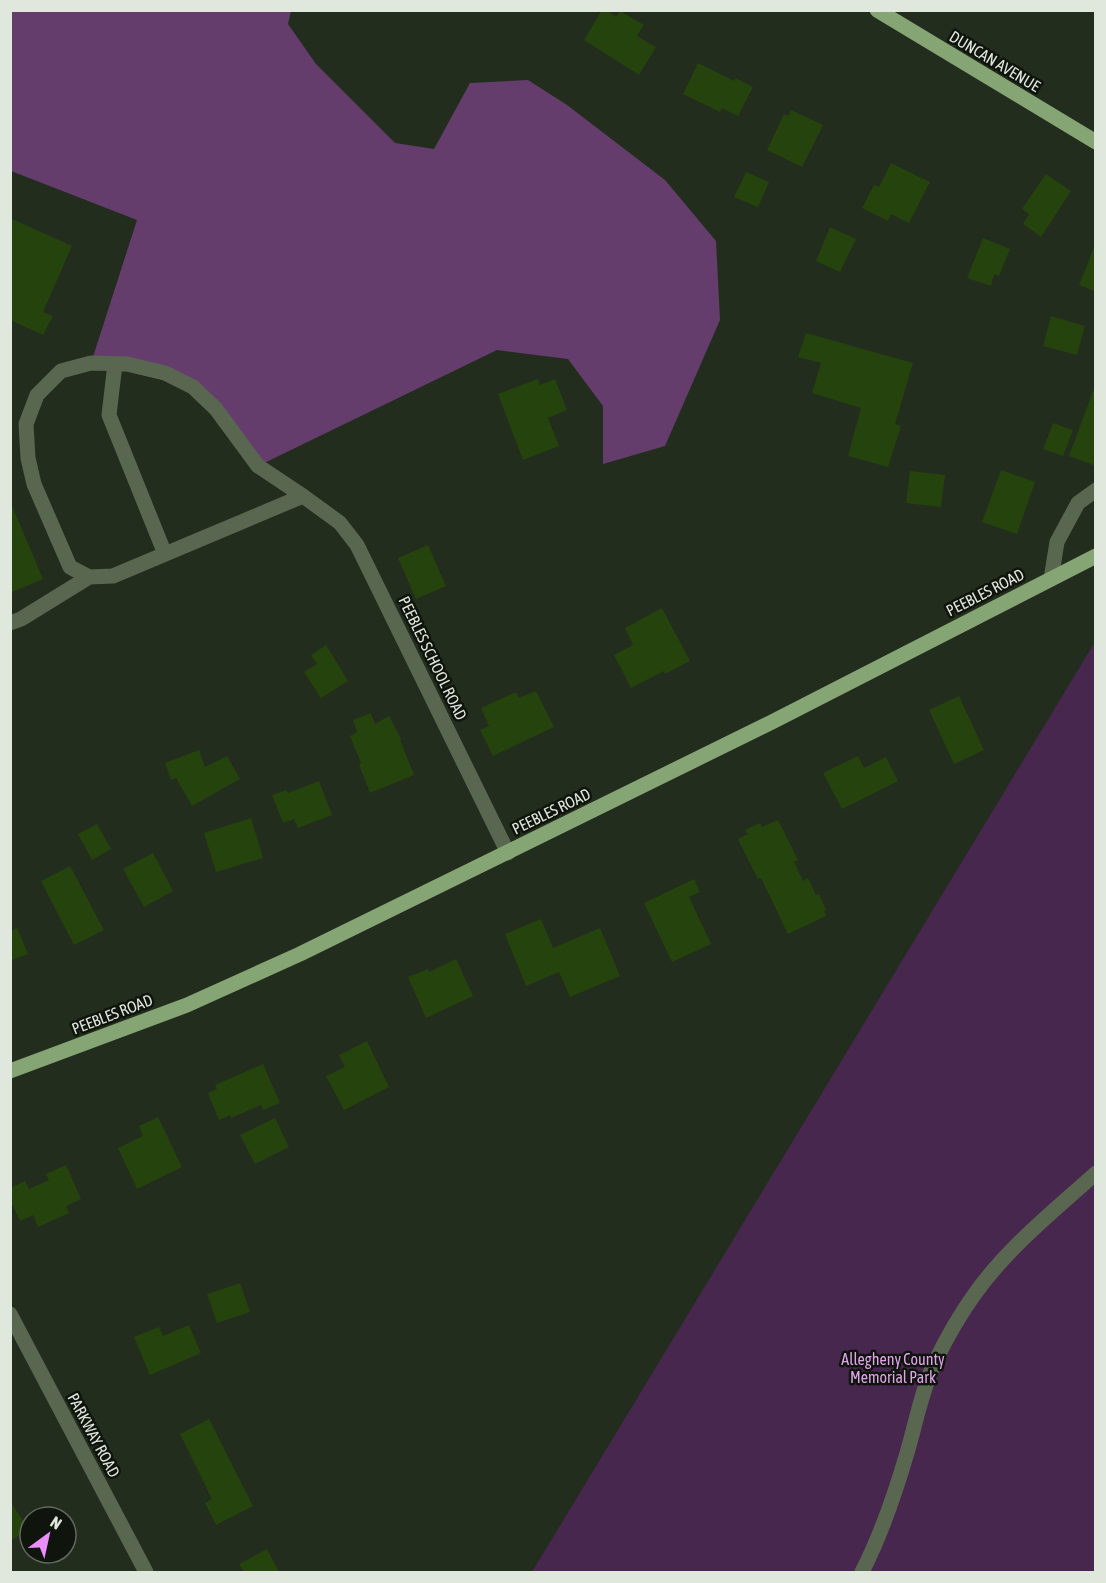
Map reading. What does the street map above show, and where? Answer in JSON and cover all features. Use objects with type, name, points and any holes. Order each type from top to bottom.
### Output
[{"type":"main road","name":"DUNCAN AVENUE","points":[[877,10],[1095,142]]},
{"type":"main road","name":"PEEBLES ROAD","points":[[10,1071],[187,1005],[300,954],[770,723],[1095,556]]},
{"type":"street","name":"PEEBLES SCHOOL ROAD","points":[[89,577],[70,567],[34,484],[28,458],[26,424],[37,395],[61,371],[92,363],[127,364],[165,373],[193,387],[216,410],[258,466],[339,523],[357,545],[508,853]]},
{"type":"street","points":[[115,364],[109,416],[165,554]]},
{"type":"street","points":[[1051,579],[1057,542],[1078,502],[1095,490]]},
{"type":"street","points":[[10,622],[21,619],[89,577],[113,576],[303,496]]},
{"type":"street","points":[[862,1572],[885,1518],[904,1464],[919,1403],[952,1331],[974,1294],[1005,1258],[1095,1173]]},
{"type":"street","name":"PARKWAY ROAD","points":[[10,1314],[146,1572]]},
{"type":"green space","name":"Allegheny County Memorial Park","points":[[1095,642],[1095,1572],[532,1572]]},
{"type":"shaded area","points":[[10,11],[291,11],[288,24],[316,64],[395,143],[434,149],[470,83],[528,80],[567,105],[665,180],[716,241],[720,320],[665,446],[603,464],[603,406],[568,359],[497,350],[258,466],[193,387],[91,363],[137,220],[11,171]]},
{"type":"building","points":[[602,10],[616,17],[620,11],[644,25],[637,36],[656,47],[639,75],[584,40]]},
{"type":"building","points":[[698,63],[734,81],[735,78],[753,87],[738,116],[722,108],[720,112],[683,94]]},
{"type":"building","points":[[791,110],[823,125],[802,167],[767,150],[784,114],[788,116]]},
{"type":"building","points":[[891,163],[930,182],[909,223],[891,214],[888,221],[862,208],[874,185],[879,187]]},
{"type":"building","points":[[746,172],[769,182],[758,207],[734,197]]},
{"type":"building","points":[[1046,174],[1071,191],[1041,237],[1023,224],[1029,214],[1022,209]]},
{"type":"building","points":[[10,218],[72,246],[43,312],[53,316],[43,335],[10,320]]},
{"type":"building","points":[[830,227],[856,239],[840,272],[816,261]]},
{"type":"building","points":[[983,238],[1010,249],[999,276],[994,274],[991,286],[967,278]]},
{"type":"building","points":[[1096,245],[1096,292],[1079,285]]},
{"type":"building","points":[[1051,316],[1085,326],[1077,355],[1043,346]]},
{"type":"building","points":[[806,333],[913,363],[895,424],[901,426],[888,467],[848,456],[861,408],[812,393],[821,363],[798,357]]},
{"type":"building","points":[[538,379],[540,385],[555,379],[567,410],[548,418],[559,446],[523,460],[498,394]]},
{"type":"building","points":[[1096,386],[1096,466],[1069,456]]},
{"type":"building","points":[[1053,423],[1073,430],[1063,456],[1043,449]]},
{"type":"building","points":[[1001,470],[1035,482],[1017,534],[982,522]]},
{"type":"building","points":[[910,471],[945,475],[941,507],[906,503]]},
{"type":"building","points":[[10,501],[43,579],[10,593]]},
{"type":"building","points":[[428,545],[446,586],[416,599],[398,558]]},
{"type":"building","points":[[662,608],[690,661],[631,688],[614,655],[633,645],[625,628]]},
{"type":"building","points":[[326,645],[348,681],[321,698],[304,672],[317,664],[311,655]]},
{"type":"building","points":[[536,691],[554,727],[493,756],[480,730],[489,726],[481,708],[516,692],[519,698]]},
{"type":"building","points":[[959,696],[984,750],[954,764],[929,710]]},
{"type":"building","points":[[371,713],[375,724],[389,716],[401,739],[414,775],[370,793],[350,736],[357,732],[353,720]]},
{"type":"building","points":[[199,750],[205,767],[227,756],[240,779],[192,806],[176,778],[171,780],[165,763]]},
{"type":"building","points":[[858,756],[864,768],[886,757],[898,781],[842,809],[823,773]]},
{"type":"building","points":[[319,781],[332,815],[298,828],[294,819],[283,823],[272,795],[286,790],[288,793]]},
{"type":"building","points":[[251,818],[263,858],[216,872],[204,833]]},
{"type":"building","points":[[778,820],[798,860],[794,862],[803,881],[808,878],[826,910],[824,911],[826,916],[788,934],[761,878],[758,879],[738,839],[748,834],[745,830],[760,823],[762,827]]},
{"type":"building","points":[[97,824],[111,849],[92,860],[78,834]]},
{"type":"building","points":[[153,853],[173,891],[144,907],[123,869]]},
{"type":"building","points":[[70,866],[104,930],[74,945],[41,881]]},
{"type":"building","points":[[694,879],[700,892],[689,897],[711,944],[672,962],[644,903]]},
{"type":"building","points":[[541,919],[553,948],[600,928],[620,976],[570,997],[559,972],[526,986],[505,934]]},
{"type":"building","points":[[17,928],[28,954],[10,961],[10,931]]},
{"type":"building","points":[[456,959],[473,996],[426,1018],[408,977],[428,969],[429,972]]},
{"type":"building","points":[[367,1041],[389,1087],[344,1110],[326,1076],[345,1067],[339,1055]]},
{"type":"building","points":[[263,1064],[280,1103],[263,1110],[261,1105],[231,1118],[230,1115],[219,1120],[208,1093],[217,1089],[215,1085]]},
{"type":"building","points":[[158,1117],[182,1167],[137,1189],[118,1148],[143,1136],[139,1126]]},
{"type":"building","points":[[275,1118],[289,1147],[255,1164],[240,1135]]},
{"type":"building","points":[[66,1165],[81,1199],[66,1206],[69,1213],[38,1227],[33,1215],[20,1221],[10,1200],[10,1188],[25,1181],[29,1189],[49,1180],[46,1174]]},
{"type":"building","points":[[240,1283],[250,1312],[217,1323],[207,1294]]},
{"type":"building","points":[[189,1325],[201,1353],[150,1375],[134,1337],[159,1327],[163,1336]]},
{"type":"building","points":[[209,1419],[253,1506],[216,1525],[205,1503],[212,1499],[180,1434]]},
{"type":"building","points":[[10,1501],[18,1513],[18,1536],[10,1541]]},
{"type":"building","points":[[267,1549],[279,1572],[244,1572],[239,1564]]}]
